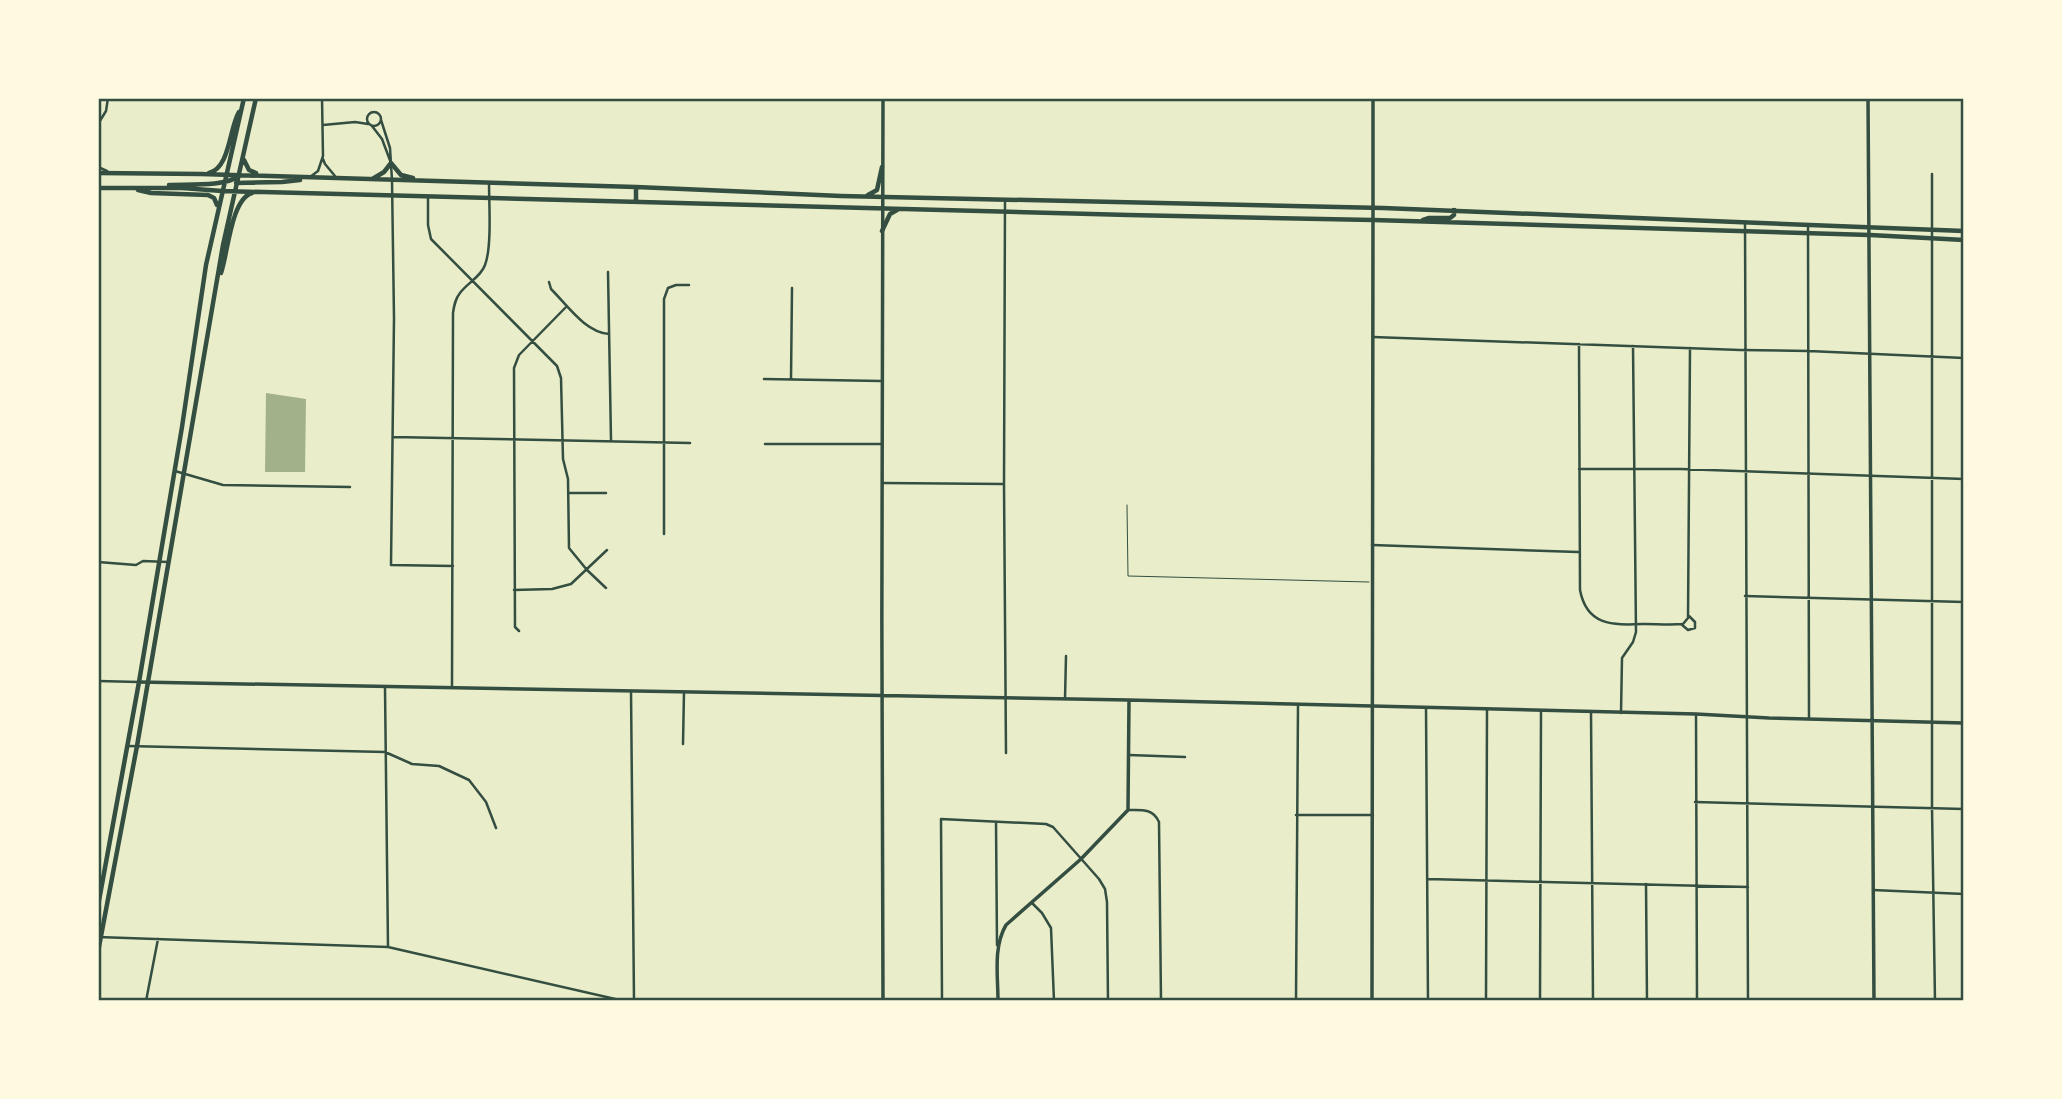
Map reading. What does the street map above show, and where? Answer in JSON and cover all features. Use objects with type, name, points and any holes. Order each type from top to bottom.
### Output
[{"type":"main road","points":[[98,906],[160,562],[206,265],[244,98]]},
{"type":"main road","points":[[98,952],[137,746],[223,245],[256,98]]},
{"type":"main road","points":[[201,174],[216,171],[222,164],[233,124],[241,108]]},
{"type":"main road","points":[[243,155],[251,172],[292,177]]},
{"type":"main road","points":[[371,179],[384,172],[391,163],[406,177],[434,181]]},
{"type":"main road","points":[[866,196],[877,190],[882,167]]},
{"type":"main road","points":[[98,173],[239,175],[1005,200],[1373,207],[1964,232]]},
{"type":"main road","points":[[133,188],[198,183],[223,184],[235,180],[239,175]]},
{"type":"main road","points":[[222,191],[230,184],[308,178]]},
{"type":"main road","points":[[308,178],[312,184],[309,193]]},
{"type":"main road","points":[[636,187],[636,201]]},
{"type":"main road","points":[[98,188],[183,188],[882,209],[1419,221],[1964,240]]},
{"type":"main road","points":[[133,188],[146,192],[208,195],[216,201],[217,211]]},
{"type":"main road","points":[[216,283],[224,265],[237,209],[245,195],[258,192]]},
{"type":"main road","points":[[882,231],[890,214],[899,209]]},
{"type":"main road","points":[[1419,221],[1450,218],[1454,215],[1454,210]]},
{"type":"main road","points":[[1717,222],[1717,231]]},
{"type":"street","points":[[98,103],[99,98]]},
{"type":"street","points":[[98,124],[106,111],[108,98]]},
{"type":"street","points":[[322,98],[323,156],[330,173],[339,179]]},
{"type":"street","points":[[883,98],[883,1001]]},
{"type":"street","points":[[1372,1001],[1373,98]]},
{"type":"street","points":[[1868,98],[1874,1001]]},
{"type":"street","points":[[355,122],[375,112],[379,114],[390,148],[394,318],[391,565],[453,566]]},
{"type":"street","points":[[367,116],[370,125],[382,139],[391,163]]},
{"type":"street","points":[[323,125],[355,122],[378,125],[381,120]]},
{"type":"street","points":[[308,178],[318,171],[323,156]]},
{"type":"street","points":[[98,167],[114,173]]},
{"type":"street","points":[[1932,174],[1932,808],[1935,1001]]},
{"type":"street","points":[[452,687],[453,313],[460,292],[485,266],[488,252],[489,183]]},
{"type":"street","points":[[428,196],[431,239],[556,366],[561,379],[562,459],[568,479],[569,548],[606,587]]},
{"type":"street","points":[[1005,200],[1006,753]]},
{"type":"street","points":[[1745,223],[1748,1001]]},
{"type":"street","points":[[1808,225],[1809,719]]},
{"type":"street","points":[[608,272],[611,441]]},
{"type":"street","points":[[549,282],[551,289],[590,328],[610,334]]},
{"type":"street","points":[[664,534],[664,299],[668,288],[689,285]]},
{"type":"street","points":[[792,288],[792,379]]},
{"type":"street","points":[[519,631],[515,627],[514,590],[514,368],[519,355],[567,306]]},
{"type":"street","points":[[1372,337],[1964,358]]},
{"type":"street","points":[[1579,344],[1581,598],[1589,612],[1604,622],[1636,625],[1681,624],[1685,623],[1689,616],[1690,348]]},
{"type":"street","points":[[1621,713],[1621,663],[1624,653],[1633,642],[1636,625],[1633,346]]},
{"type":"street","points":[[764,379],[881,381]]},
{"type":"street","points":[[393,437],[690,443]]},
{"type":"street","points":[[765,444],[882,444]]},
{"type":"street","points":[[1578,469],[1689,469],[1964,479]]},
{"type":"street","points":[[175,471],[223,485],[350,487]]},
{"type":"street","points":[[883,483],[1004,484]]},
{"type":"street","points":[[569,494],[606,493]]},
{"type":"street","points":[[1372,545],[1579,552]]},
{"type":"street","points":[[514,590],[552,589],[571,584],[607,550]]},
{"type":"street","points":[[98,562],[136,565],[143,561],[168,562]]},
{"type":"street","points":[[1745,596],[1964,602]]},
{"type":"street","points":[[1681,624],[1688,630],[1695,628],[1695,622],[1689,616]]},
{"type":"street","points":[[1065,699],[1066,656]]},
{"type":"street","points":[[98,681],[1129,700],[1964,723]]},
{"type":"street","points":[[384,686],[388,947]]},
{"type":"street","points":[[631,691],[634,1001]]},
{"type":"street","points":[[683,744],[684,692]]},
{"type":"street","points":[[998,946],[1006,925],[1081,859],[1128,810],[1129,700]]},
{"type":"street","points":[[1298,705],[1296,1000],[1334,1001]]},
{"type":"street","points":[[1426,708],[1428,1001]]},
{"type":"street","points":[[1486,709],[1486,1001]]},
{"type":"street","points":[[1540,1001],[1541,711]]},
{"type":"street","points":[[1591,712],[1593,1001]]},
{"type":"street","points":[[1696,714],[1697,1001]]},
{"type":"street","points":[[127,746],[385,752],[412,764],[439,766],[469,780],[486,802],[496,828]]},
{"type":"street","points":[[1129,755],[1185,757]]},
{"type":"street","points":[[1695,802],[1964,809]]},
{"type":"street","points":[[1128,810],[1156,814],[1159,822],[1161,1001]]},
{"type":"street","points":[[1297,814],[1373,815]]},
{"type":"street","points":[[942,1001],[941,819],[1046,824],[1053,827],[1105,889],[1108,1001]]},
{"type":"street","points":[[996,822],[998,1001]]},
{"type":"street","points":[[1427,879],[1748,887]]},
{"type":"street","points":[[1646,884],[1647,1001]]},
{"type":"street","points":[[1872,890],[1964,894]]},
{"type":"street","points":[[1032,903],[1051,928],[1054,1001]]},
{"type":"street","points":[[99,937],[388,947],[624,1001]]},
{"type":"street","points":[[146,1001],[158,939]]},
{"type":"lane","points":[[1127,505],[1128,576],[1372,582]]},
{"type":"shaded area","points":[[266,393],[306,399],[305,472],[265,472]]}]
